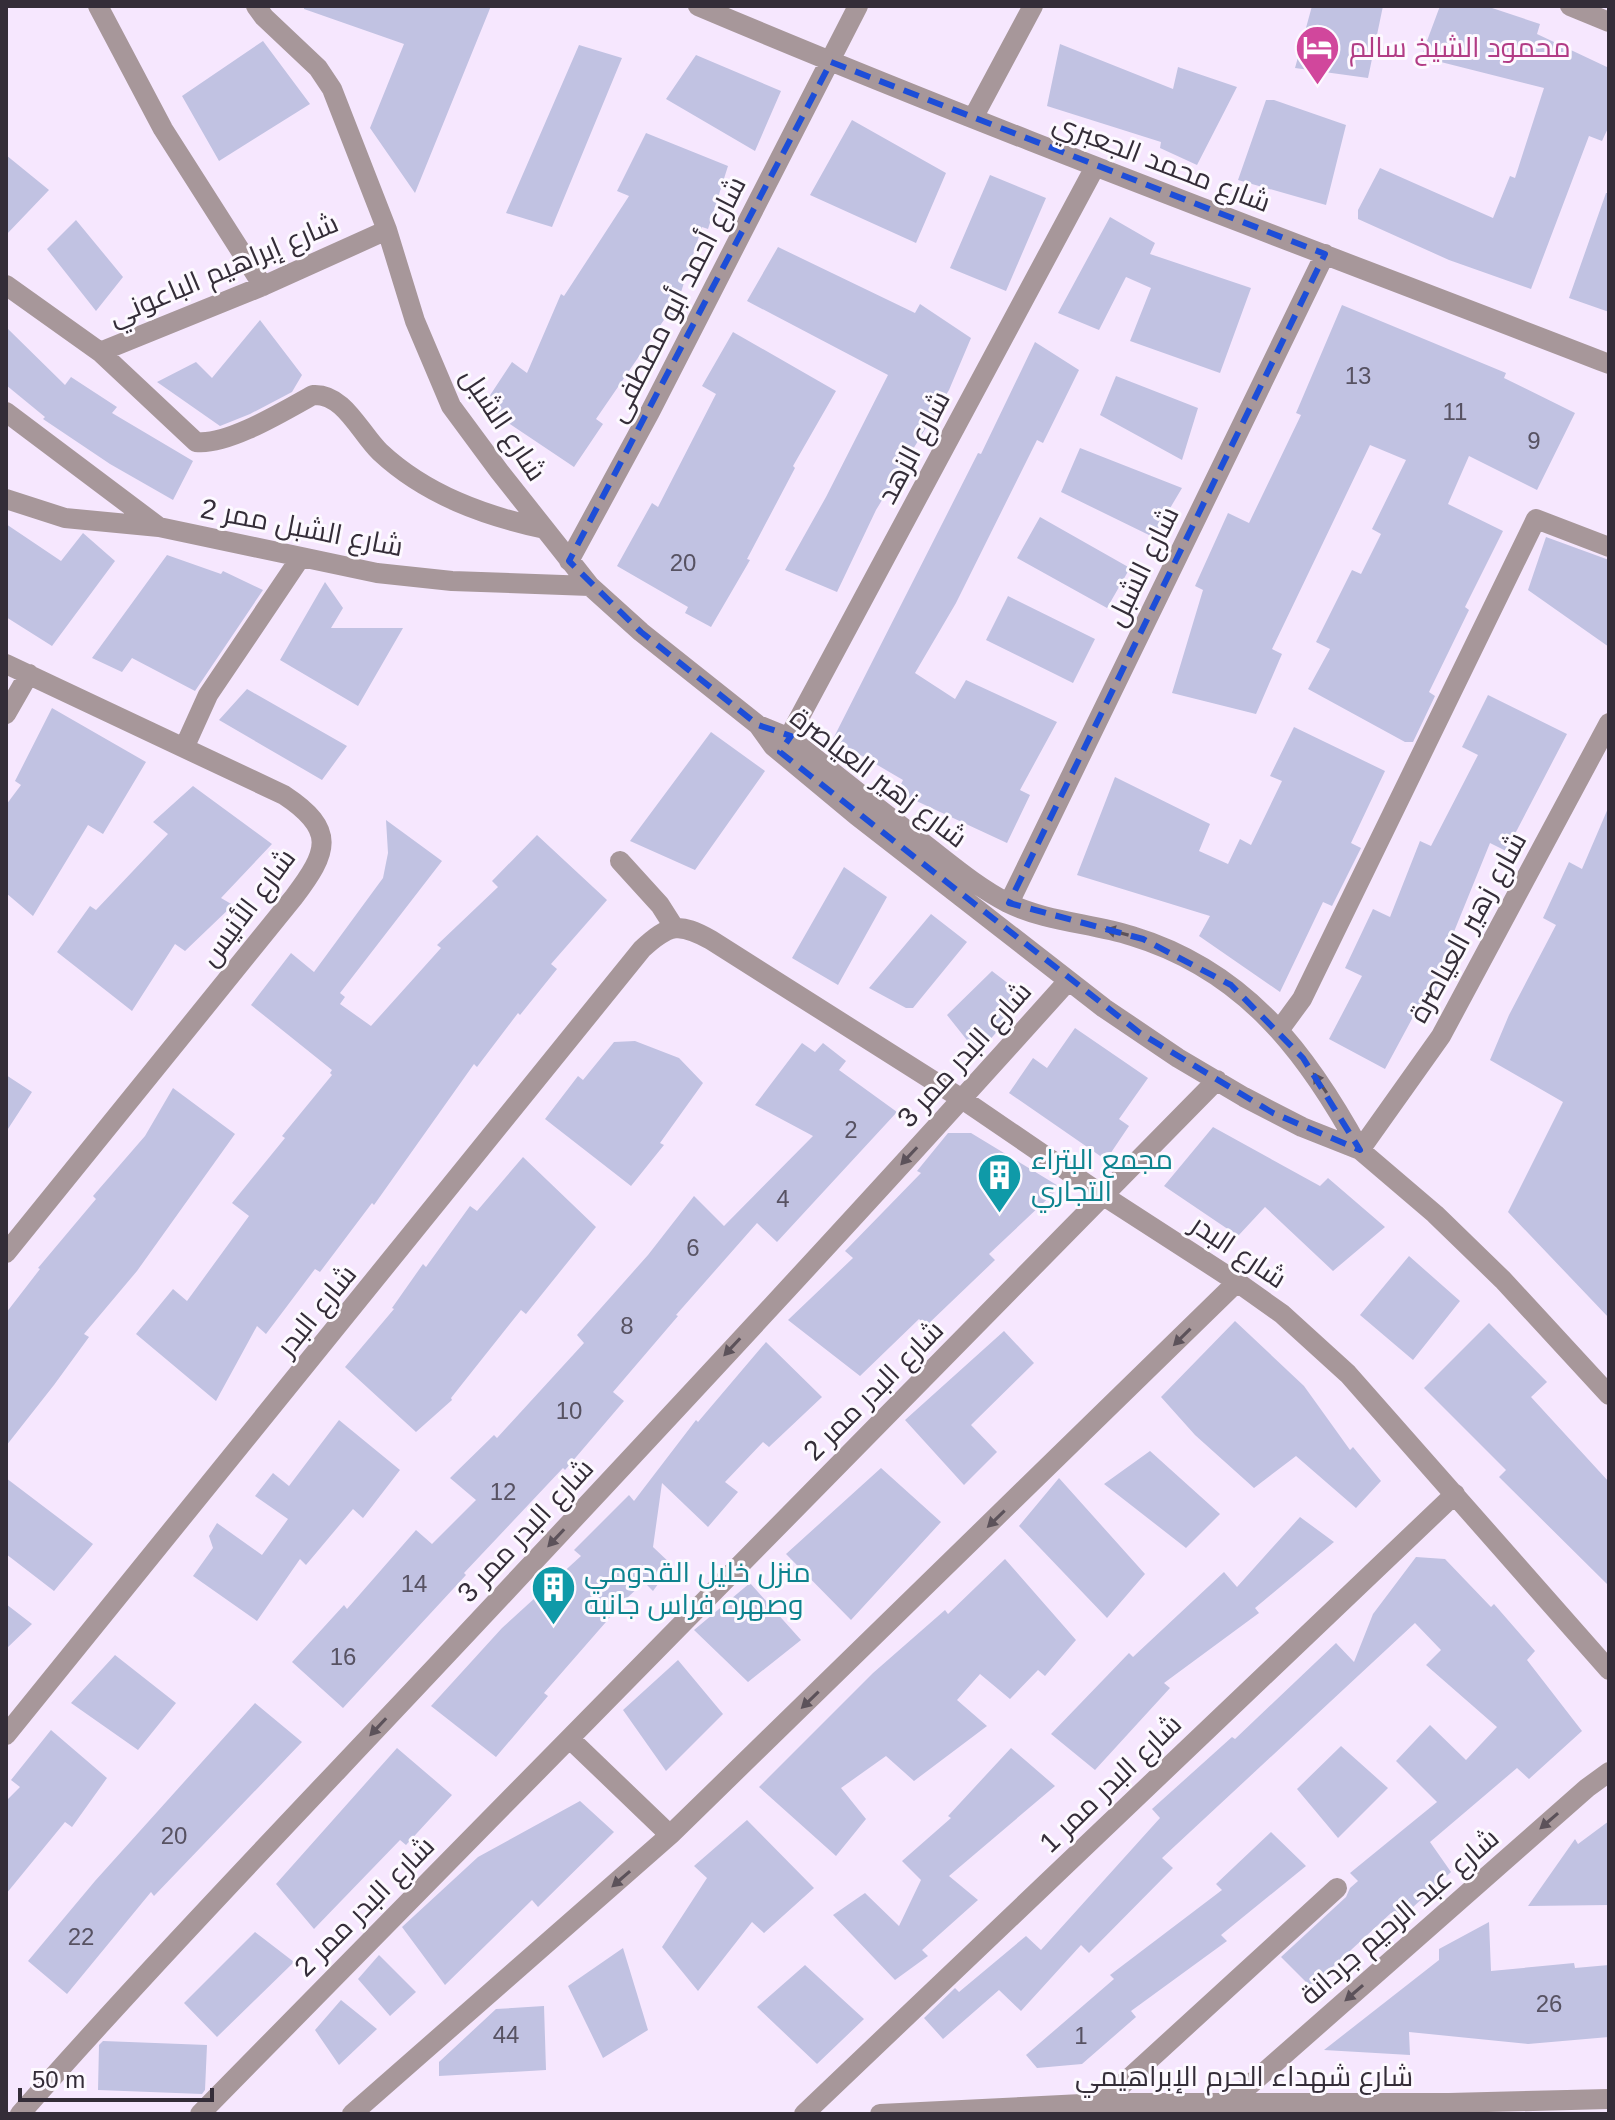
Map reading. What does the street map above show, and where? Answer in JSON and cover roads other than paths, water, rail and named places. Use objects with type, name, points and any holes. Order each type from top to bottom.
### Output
[{"type":"street","points":[[98,6],[163,129],[263,286]]},
{"type":"street","name":"شارع الشبل","points":[[256,6],[318,68],[332,89],[387,230],[415,321],[451,406],[590,586],[641,632],[758,725]]},
{"type":"street","name":"شارع محمد الجعبري","points":[[698,6],[1095,167],[1609,364]]},
{"type":"street","name":"شارع أحمد أبو مصطفى","points":[[569,561],[650,412],[858,6]]},
{"type":"street","points":[[973,118],[1033,6]]},
{"type":"street","points":[[1570,6],[1609,22]]},
{"type":"street","name":"شارع الزهد","points":[[785,745],[1095,167]]},
{"type":"street","name":"شارع إبراهيم الباعوني","points":[[6,285],[100,352],[263,286],[387,230]]},
{"type":"street","name":"شارع الشبل","points":[[1009,903],[1325,254]]},
{"type":"street","points":[[100,352],[196,442],[211,444],[228,438],[313,395],[322,395],[338,403],[379,451],[415,479],[477,511],[545,529]]},
{"type":"street","points":[[6,412],[159,527]]},
{"type":"street","name":"شارع الشبل ممر 2","points":[[6,499],[65,518],[159,527],[377,573],[418,579],[590,586]]},
{"type":"street","points":[[1280,1029],[1302,999],[1536,519],[1609,547]]},
{"type":"street","points":[[184,748],[208,695],[301,557]]},
{"type":"street","name":"شارع الأنيس","points":[[6,664],[284,795],[300,805],[315,821],[322,838],[321,854],[312,874],[6,1253]]},
{"type":"street","points":[[6,714],[29,674]]},
{"type":"street","name":"شارع زهير العياصرة","points":[[1360,1150],[1441,1036],[1609,723]]},
{"type":"street","name":"شارع زهير العياصرة","points":[[758,725],[927,860],[1068,981],[1140,1033],[1273,1113],[1360,1150],[1435,1214],[1503,1280],[1609,1395]]},
{"type":"street","name":"شارع زهير العياصرة","points":[[927,860],[957,871],[1009,903],[1055,919],[1111,929],[1174,951],[1231,985],[1280,1029],[1324,1087],[1360,1150]]},
{"type":"street","points":[[620,861],[660,905],[674,927]]},
{"type":"street","name":"شارع البدر","points":[[6,1735],[642,949],[658,935],[674,927],[693,930],[711,940],[962,1099],[1282,1314],[1348,1374],[1609,1670]]},
{"type":"street","name":"شارع البدر ممر 3","points":[[20,2114],[100,2023],[579,1514],[1068,981]]},
{"type":"street","name":"شارع البدر ممر 2","points":[[200,2114],[1217,1080]]},
{"type":"street","points":[[352,2114],[670,1835],[1237,1282]]},
{"type":"street","name":"شارع البدر ممر 1","points":[[804,2114],[1455,1494]]},
{"type":"street","points":[[570,1739],[670,1835]]},
{"type":"street","name":"شارع عبد الرحيم جردانة","points":[[1227,2105],[1609,1772]]},
{"type":"street","points":[[1103,2108],[1337,1888]]},
{"type":"street","name":"شارع شهداء الحرم الإبراهيمي","points":[[880,2114],[1609,2099]]},
{"type":"place","name":"محمود الشيخ سالم","points":[[1318,86]]},
{"type":"place","name":"مجمع البتراء التجاري","points":[[1000,1214]]},
{"type":"place","name":"منزل خليل القدومي وصهره فراس جانبه","points":[[553,1627]]}]
